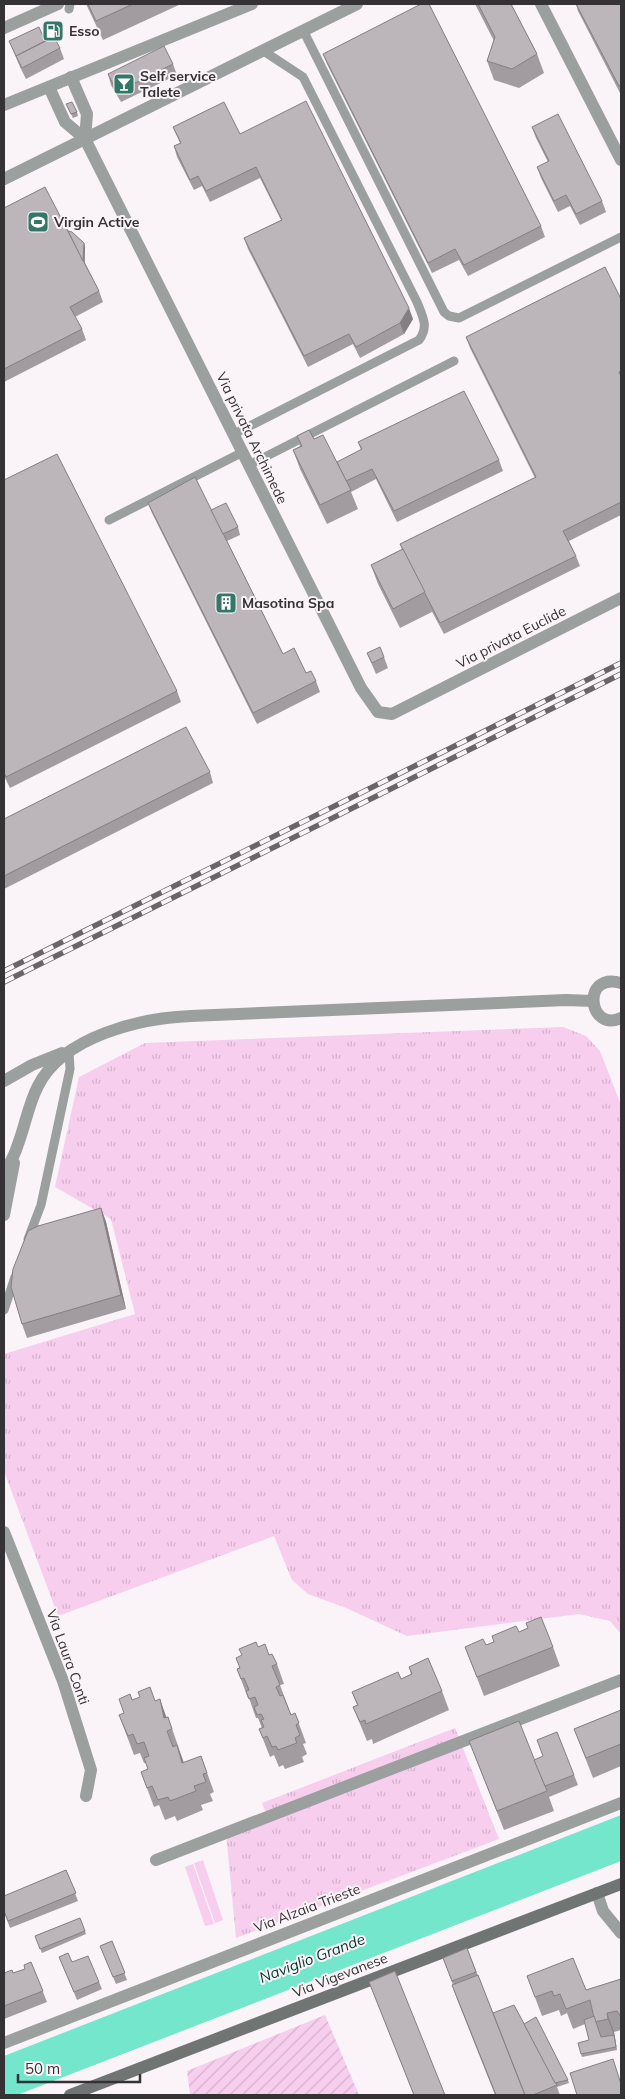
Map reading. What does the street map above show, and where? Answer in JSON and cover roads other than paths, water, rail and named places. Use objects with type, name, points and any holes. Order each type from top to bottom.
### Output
[{"type":"main road","name":"Via Vigevanese","points":[[70,2095],[621,1884]]},
{"type":"street","points":[[4,105],[252,4]]},
{"type":"street","points":[[4,179],[357,4]]},
{"type":"street","points":[[541,4],[621,160]]},
{"type":"street","points":[[4,28],[66,6]]},
{"type":"street","points":[[71,77],[86,114],[85,139]]},
{"type":"street","points":[[49,87],[65,122],[85,139]]},
{"type":"street","name":"Via privata Archimede","points":[[85,139],[369,703],[378,712],[392,714],[415,703]]},
{"type":"street","name":"Via privata Euclide","points":[[415,703],[621,598]]},
{"type":"street","points":[[620,1022],[606,1020],[601,1017],[597,1013],[593,1001],[596,989],[601,984],[614,981],[621,983]]},
{"type":"street","points":[[4,1081],[32,1065],[132,1023],[164,1017],[566,1000],[593,1001]]},
{"type":"street","points":[[4,1215],[17,1150],[41,1081],[49,1068],[69,1051]]},
{"type":"street","points":[[4,1175],[17,1150]]},
{"type":"street","name":"Via Laura Conti","points":[[4,1532],[63,1681],[92,1770],[86,1796]]},
{"type":"street","points":[[156,1860],[621,1680]]},
{"type":"street","name":"Via Alzaia Trieste","points":[[4,2042],[621,1803]]},
{"type":"street","points":[[597,1893],[603,1911],[621,1933]]},
{"type":"lane","points":[[303,30],[444,312],[450,316],[459,318],[621,237]]},
{"type":"lane","points":[[234,434],[419,340],[425,332],[426,326],[417,302],[303,77],[262,50]]},
{"type":"lane","points":[[249,465],[454,361]]},
{"type":"lane","points":[[109,520],[243,452]]},
{"type":"lane","points":[[24,1252],[36,1219],[70,1069],[69,1051]]},
{"type":"lane","points":[[36,1219],[40,1233]]},
{"type":"lane","points":[[4,1310],[18,1269]]},
{"type":"water","name":"Naviglio Grande","points":[[621,1815],[621,1861],[17,2095],[4,2095],[4,2056]]},
{"type":"railway","points":[[4,971],[621,663]]},
{"type":"railway","points":[[4,982],[621,674]]},
{"type":"place","name":"Esso","points":[[53,31]]},
{"type":"place","name":"Self service Talete","points":[[124,84]]},
{"type":"place","name":"Virgin Active","points":[[38,222]]},
{"type":"place","name":"Masotina Spa","points":[[226,603]]}]
